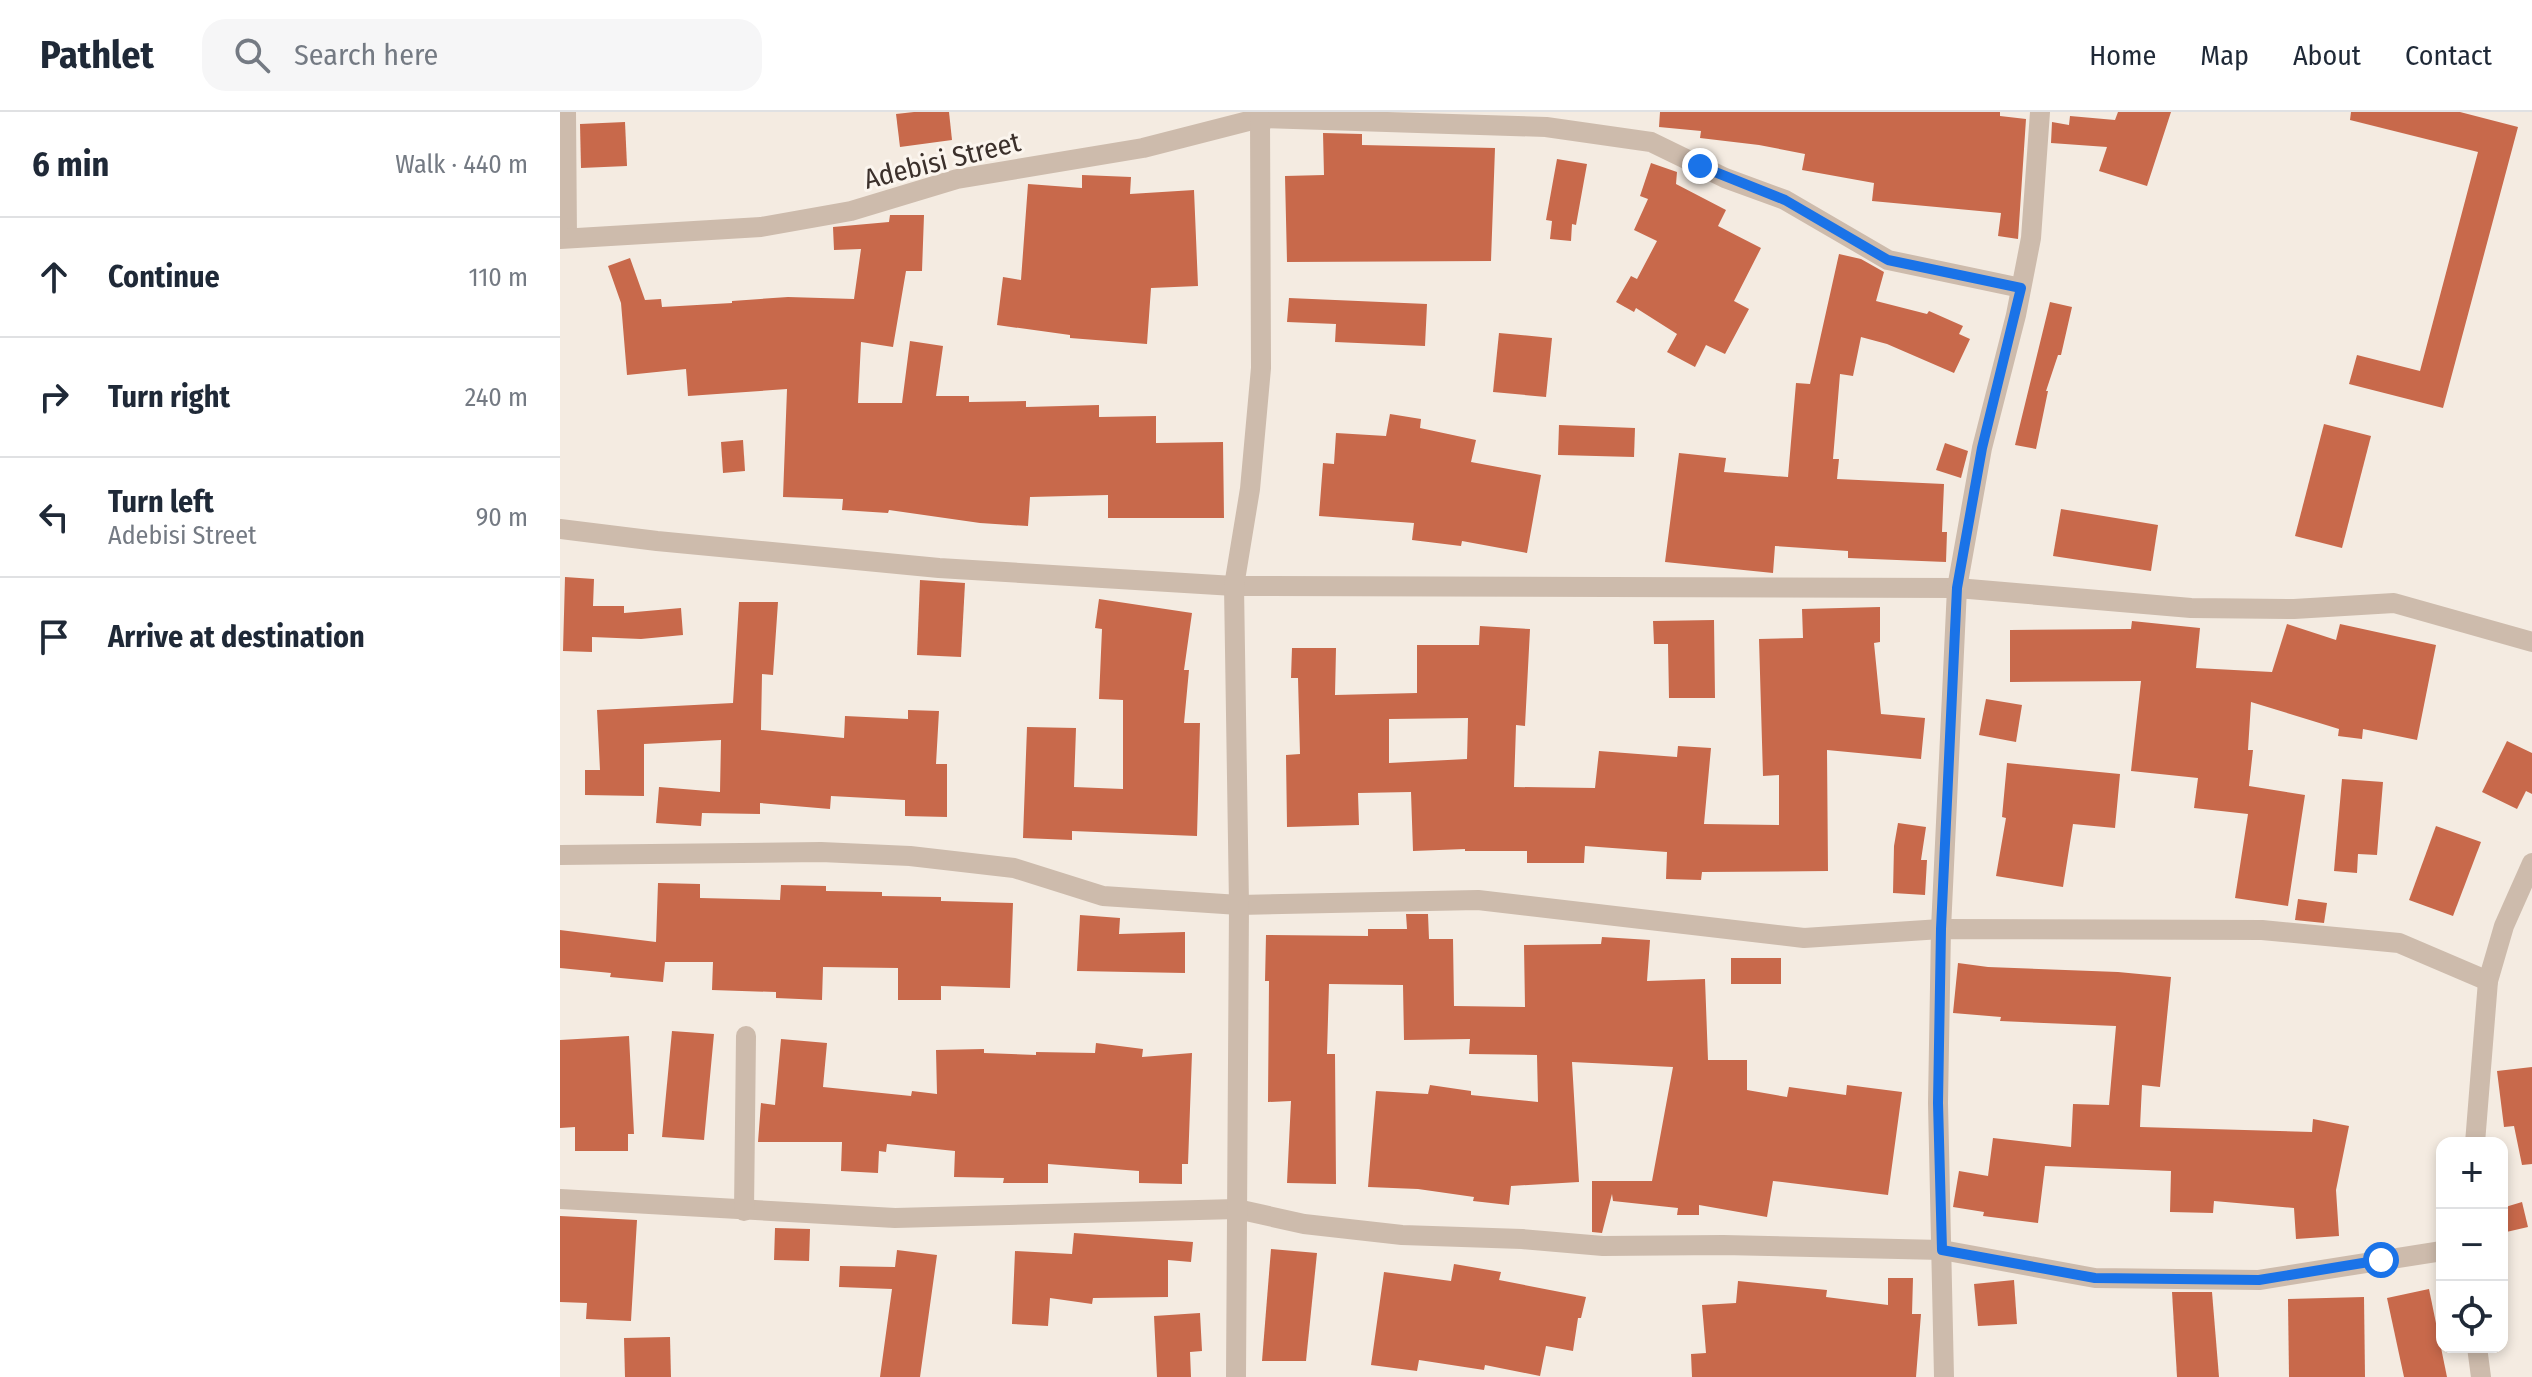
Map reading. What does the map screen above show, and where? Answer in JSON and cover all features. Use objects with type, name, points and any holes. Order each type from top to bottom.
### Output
[{"type":"street","points":[[564,238],[566,112]]},
{"type":"street","points":[[1944,1377],[1938,1103],[1941,929],[1957,588],[1982,448],[2031,238],[2040,112]]},
{"type":"street","points":[[1236,1377],[1239,905],[1234,586],[1250,489],[1261,368],[1260,118]]},
{"type":"street","name":"Adebisi Street","points":[[564,238],[761,227],[851,211],[957,179],[1143,148],[1260,118],[1546,127],[1651,142],[1725,178],[1785,200],[1888,260],[2021,288]]},
{"type":"street","points":[[560,529],[939,568],[1234,586],[1957,588],[2191,608],[2294,609],[2394,603],[2532,642]]},
{"type":"street","points":[[560,855],[821,852],[910,856],[1014,868],[1103,896],[1239,905],[1478,900],[1804,938],[1941,929],[2262,930],[2399,943],[2488,981]]},
{"type":"street","points":[[2475,1137],[2488,981],[2504,926],[2532,863]]},
{"type":"street","points":[[744,1211],[746,1036]]},
{"type":"street","points":[[560,1199],[895,1218],[1237,1209],[1304,1224],[1402,1235],[1522,1239],[1603,1246],[1723,1245],[1942,1250],[2095,1278],[2259,1280],[2436,1252]]},
{"type":"street","points":[[2478,1353],[2481,1377]]},
{"type":"building","points":[[949,112],[952,140],[900,147],[896,114]]},
{"type":"building","points":[[1660,112],[2000,112],[2000,116],[2026,119],[2018,239],[1998,236],[2001,213],[1872,201],[1874,183],[1802,170],[1805,154],[1700,138],[1701,131],[1659,127]]},
{"type":"building","points":[[2118,112],[2171,112],[2147,186],[2099,171],[2107,147],[2051,143],[2052,122],[2069,125],[2070,116],[2115,120]]},
{"type":"building","points":[[2351,112],[2460,112],[2518,127],[2443,408],[2349,384],[2357,355],[2420,371],[2478,152],[2350,120]]},
{"type":"building","points":[[625,122],[627,166],[581,168],[580,124]]},
{"type":"building","points":[[1323,133],[1362,134],[1362,145],[1495,148],[1491,261],[1287,262],[1285,176],[1324,175]]},
{"type":"building","points":[[1557,159],[1587,164],[1576,225],[1572,224],[1571,241],[1550,239],[1552,221],[1546,220]]},
{"type":"building","points":[[1651,163],[1677,172],[1676,184],[1726,210],[1718,226],[1761,248],[1734,301],[1749,309],[1725,354],[1706,345],[1695,367],[1667,352],[1677,334],[1636,308],[1634,312],[1616,302],[1631,276],[1637,279],[1657,241],[1634,230],[1648,199],[1640,196]]},
{"type":"building","points":[[1082,175],[1131,177],[1130,194],[1194,190],[1198,286],[1151,288],[1147,344],[1070,338],[1070,335],[997,325],[1003,277],[1021,280],[1028,184],[1082,188]]},
{"type":"building","points":[[890,215],[924,215],[922,271],[906,271],[893,347],[861,342],[858,403],[902,403],[910,341],[943,346],[936,396],[969,396],[969,402],[1026,401],[1026,407],[1099,405],[1099,417],[1156,416],[1156,443],[1223,442],[1224,518],[1108,518],[1108,495],[1030,497],[1028,526],[980,523],[889,510],[888,513],[842,510],[843,499],[783,497],[787,389],[688,396],[686,369],[627,375],[621,303],[608,266],[630,258],[645,300],[661,299],[662,307],[788,297],[854,299],[861,249],[834,250],[833,227],[889,222]]},
{"type":"building","points":[[1839,254],[1861,259],[1884,272],[1876,301],[1927,314],[1929,311],[1963,326],[1959,334],[1970,339],[1954,373],[1887,344],[1861,337],[1853,376],[1840,374],[1833,459],[1839,459],[1837,479],[1944,484],[1942,532],[1947,532],[1946,562],[1848,558],[1848,551],[1775,546],[1773,573],[1665,562],[1679,453],[1726,458],[1724,472],[1788,477],[1796,383],[1810,384]]},
{"type":"building","points":[[1289,298],[1427,304],[1425,346],[1335,342],[1336,324],[1287,322]]},
{"type":"building","points":[[2050,302],[2072,307],[2061,355],[2058,355],[2046,391],[2036,449],[2015,445]]},
{"type":"building","points":[[1499,333],[1552,338],[1546,397],[1493,392]]},
{"type":"building","points":[[1390,414],[1421,419],[1420,428],[1476,440],[1471,462],[1541,475],[1527,553],[1462,541],[1461,546],[1412,540],[1414,523],[1319,516],[1323,463],[1334,464],[1336,433],[1386,436]]},
{"type":"building","points":[[2324,424],[2371,436],[2342,548],[2295,536]]},
{"type":"building","points":[[1559,425],[1635,428],[1634,457],[1558,455]]},
{"type":"building","points":[[743,440],[745,471],[723,473],[721,442]]},
{"type":"building","points":[[1945,443],[1968,451],[1961,478],[1936,470]]},
{"type":"building","points":[[2061,509],[2158,525],[2151,571],[2053,556]]},
{"type":"building","points":[[565,577],[594,579],[593,606],[624,606],[624,613],[681,608],[683,635],[641,639],[592,637],[592,652],[563,651]]},
{"type":"building","points":[[920,580],[965,583],[961,657],[917,655]]},
{"type":"building","points":[[1099,599],[1192,613],[1184,670],[1189,670],[1184,723],[1200,723],[1197,836],[1072,831],[1072,840],[1023,838],[1027,727],[1076,728],[1074,787],[1123,789],[1123,700],[1099,699],[1102,629],[1095,628]]},
{"type":"building","points":[[739,602],[778,602],[773,675],[762,674],[761,730],[844,738],[845,716],[908,719],[908,710],[939,711],[936,764],[947,764],[947,817],[905,816],[905,800],[831,796],[830,809],[760,803],[760,814],[702,813],[701,826],[656,823],[659,787],[720,792],[721,740],[644,744],[644,796],[585,795],[585,770],[600,770],[597,710],[733,703]]},
{"type":"building","points":[[1880,607],[1880,642],[1874,643],[1881,714],[1925,718],[1921,759],[1827,750],[1828,871],[1702,872],[1701,880],[1666,879],[1667,852],[1585,846],[1584,863],[1527,863],[1527,851],[1413,851],[1411,792],[1358,793],[1359,825],[1287,827],[1286,755],[1300,754],[1298,678],[1291,678],[1292,648],[1336,648],[1335,695],[1417,693],[1417,645],[1479,645],[1480,626],[1530,629],[1525,726],[1516,725],[1514,787],[1595,788],[1599,751],[1677,757],[1678,746],[1711,748],[1704,824],[1779,825],[1779,775],[1763,776],[1759,639],[1803,638],[1802,609]],"holes":[[[1468,718],[1467,759],[1389,763],[1389,719]]]},
{"type":"building","points":[[1714,620],[1715,698],[1669,698],[1668,644],[1654,644],[1653,621]]},
{"type":"building","points":[[2132,621],[2200,628],[2196,668],[2272,672],[2287,624],[2336,640],[2340,624],[2436,645],[2417,740],[2363,729],[2362,739],[2338,736],[2339,729],[2251,702],[2248,750],[2253,750],[2249,786],[2305,795],[2288,906],[2235,898],[2248,814],[2194,808],[2198,778],[2131,771],[2141,681],[2010,682],[2010,630],[2131,629]]},
{"type":"building","points":[[1986,699],[2022,705],[2016,742],[1979,735]]},
{"type":"building","points":[[2507,741],[2532,753],[2532,794],[2526,791],[2517,809],[2482,792]]},
{"type":"building","points":[[2007,763],[2120,774],[2115,828],[2073,824],[2063,887],[1996,876],[2006,818],[2002,817]]},
{"type":"building","points":[[2342,779],[2383,782],[2377,855],[2358,854],[2357,873],[2334,871]]},
{"type":"building","points":[[1898,823],[1926,827],[1921,860],[1927,860],[1925,895],[1893,893]]},
{"type":"building","points":[[2436,826],[2481,842],[2453,916],[2409,900]]},
{"type":"building","points":[[658,883],[700,884],[700,898],[780,900],[781,885],[826,886],[826,891],[882,892],[882,896],[941,897],[941,901],[1013,903],[1010,988],[941,986],[941,1000],[898,1000],[898,968],[823,967],[822,1000],[776,998],[776,992],[712,990],[713,962],[665,962],[663,982],[560,968],[560,930],[656,942]]},
{"type":"building","points":[[2298,899],[2327,903],[2324,923],[2295,920]]},
{"type":"building","points":[[1406,914],[1428,914],[1429,939],[1453,939],[1454,1006],[1525,1007],[1524,945],[1601,944],[1602,937],[1650,940],[1647,981],[1705,979],[1708,1060],[1747,1060],[1747,1090],[1787,1097],[1789,1087],[1846,1095],[1847,1085],[1902,1092],[1888,1195],[1773,1181],[1767,1217],[1699,1205],[1699,1215],[1677,1215],[1678,1208],[1613,1201],[1612,1194],[1602,1233],[1592,1232],[1592,1181],[1652,1181],[1673,1067],[1572,1062],[1579,1182],[1511,1186],[1509,1205],[1418,1189],[1368,1187],[1376,1091],[1428,1094],[1430,1085],[1471,1091],[1471,1095],[1538,1102],[1537,1055],[1469,1054],[1470,1039],[1404,1040],[1403,985],[1329,984],[1327,1054],[1335,1054],[1336,1184],[1287,1183],[1291,1101],[1268,1102],[1269,981],[1265,981],[1266,935],[1368,936],[1368,929],[1407,929]]},
{"type":"building","points":[[1080,915],[1120,918],[1119,934],[1185,932],[1185,973],[1077,971]]},
{"type":"building","points":[[1731,958],[1781,958],[1781,984],[1731,984]]},
{"type":"building","points":[[1958,963],[2171,977],[2160,1087],[2142,1085],[2140,1127],[2312,1132],[2313,1119],[2349,1126],[2336,1190],[2339,1236],[2296,1239],[2294,1208],[2214,1201],[2213,1213],[2170,1212],[2171,1171],[2045,1166],[2038,1223],[1983,1216],[1984,1212],[1953,1207],[1959,1171],[1988,1176],[1993,1138],[2071,1147],[2073,1104],[2109,1105],[2116,1026],[2000,1021],[2001,1017],[1953,1013]]},
{"type":"building","points":[[672,1031],[714,1034],[704,1140],[662,1137]]},
{"type":"building","points":[[629,1036],[634,1134],[628,1134],[628,1151],[575,1151],[575,1127],[560,1128],[560,1040]]},
{"type":"building","points":[[781,1039],[827,1043],[823,1087],[911,1096],[912,1091],[937,1094],[936,1050],[984,1049],[984,1053],[1036,1055],[1036,1052],[1095,1053],[1096,1043],[1143,1049],[1142,1057],[1192,1053],[1188,1164],[1182,1164],[1182,1184],[1139,1183],[1139,1171],[1048,1164],[1048,1183],[1003,1183],[1004,1178],[954,1177],[955,1151],[887,1144],[886,1152],[879,1151],[878,1173],[841,1171],[842,1142],[758,1142],[761,1103],[775,1105]]},
{"type":"building","points":[[2532,1067],[2532,1164],[2522,1165],[2514,1126],[2504,1127],[2497,1071]]},
{"type":"building","points":[[2522,1202],[2528,1227],[2508,1232],[2508,1206]]},
{"type":"building","points":[[560,1216],[637,1220],[631,1321],[586,1319],[587,1303],[560,1302]]},
{"type":"building","points":[[775,1228],[810,1229],[809,1261],[774,1260]]},
{"type":"building","points":[[1074,1233],[1193,1242],[1191,1262],[1168,1260],[1168,1297],[1093,1298],[1092,1304],[1050,1298],[1048,1326],[1012,1324],[1015,1251],[1072,1254]]},
{"type":"building","points":[[1271,1249],[1317,1253],[1306,1361],[1262,1361]]},
{"type":"building","points":[[897,1250],[937,1255],[920,1377],[880,1377],[892,1289],[839,1287],[840,1266],[895,1267]]},
{"type":"building","points":[[1454,1264],[1501,1272],[1499,1280],[1586,1297],[1581,1318],[1578,1318],[1573,1351],[1546,1346],[1540,1376],[1485,1365],[1484,1370],[1419,1360],[1417,1371],[1371,1365],[1384,1272],[1451,1281]]},
{"type":"building","points":[[1888,1278],[1913,1278],[1912,1314],[1921,1314],[1916,1377],[1692,1377],[1691,1354],[1706,1353],[1702,1305],[1736,1303],[1738,1281],[1827,1290],[1826,1297],[1888,1305]]},
{"type":"building","points":[[2014,1280],[2017,1324],[1978,1326],[1974,1284]]},
{"type":"building","points":[[2429,1289],[2436,1323],[2436,1353],[2442,1353],[2447,1377],[2404,1377],[2387,1298]]},
{"type":"building","points":[[2172,1292],[2212,1292],[2219,1377],[2177,1377]]},
{"type":"building","points":[[2364,1297],[2365,1377],[2289,1377],[2288,1299]]},
{"type":"building","points":[[1200,1313],[1202,1351],[1190,1352],[1191,1377],[1157,1377],[1154,1316]]},
{"type":"building","points":[[670,1337],[671,1377],[625,1377],[624,1338]]},
{"type":"route","points":[[1700,166],[1785,200],[1888,260],[2021,288],[1982,448],[1957,588],[1941,929],[1938,1103],[1942,1250],[2095,1278],[2259,1280],[2381,1260]]}]
